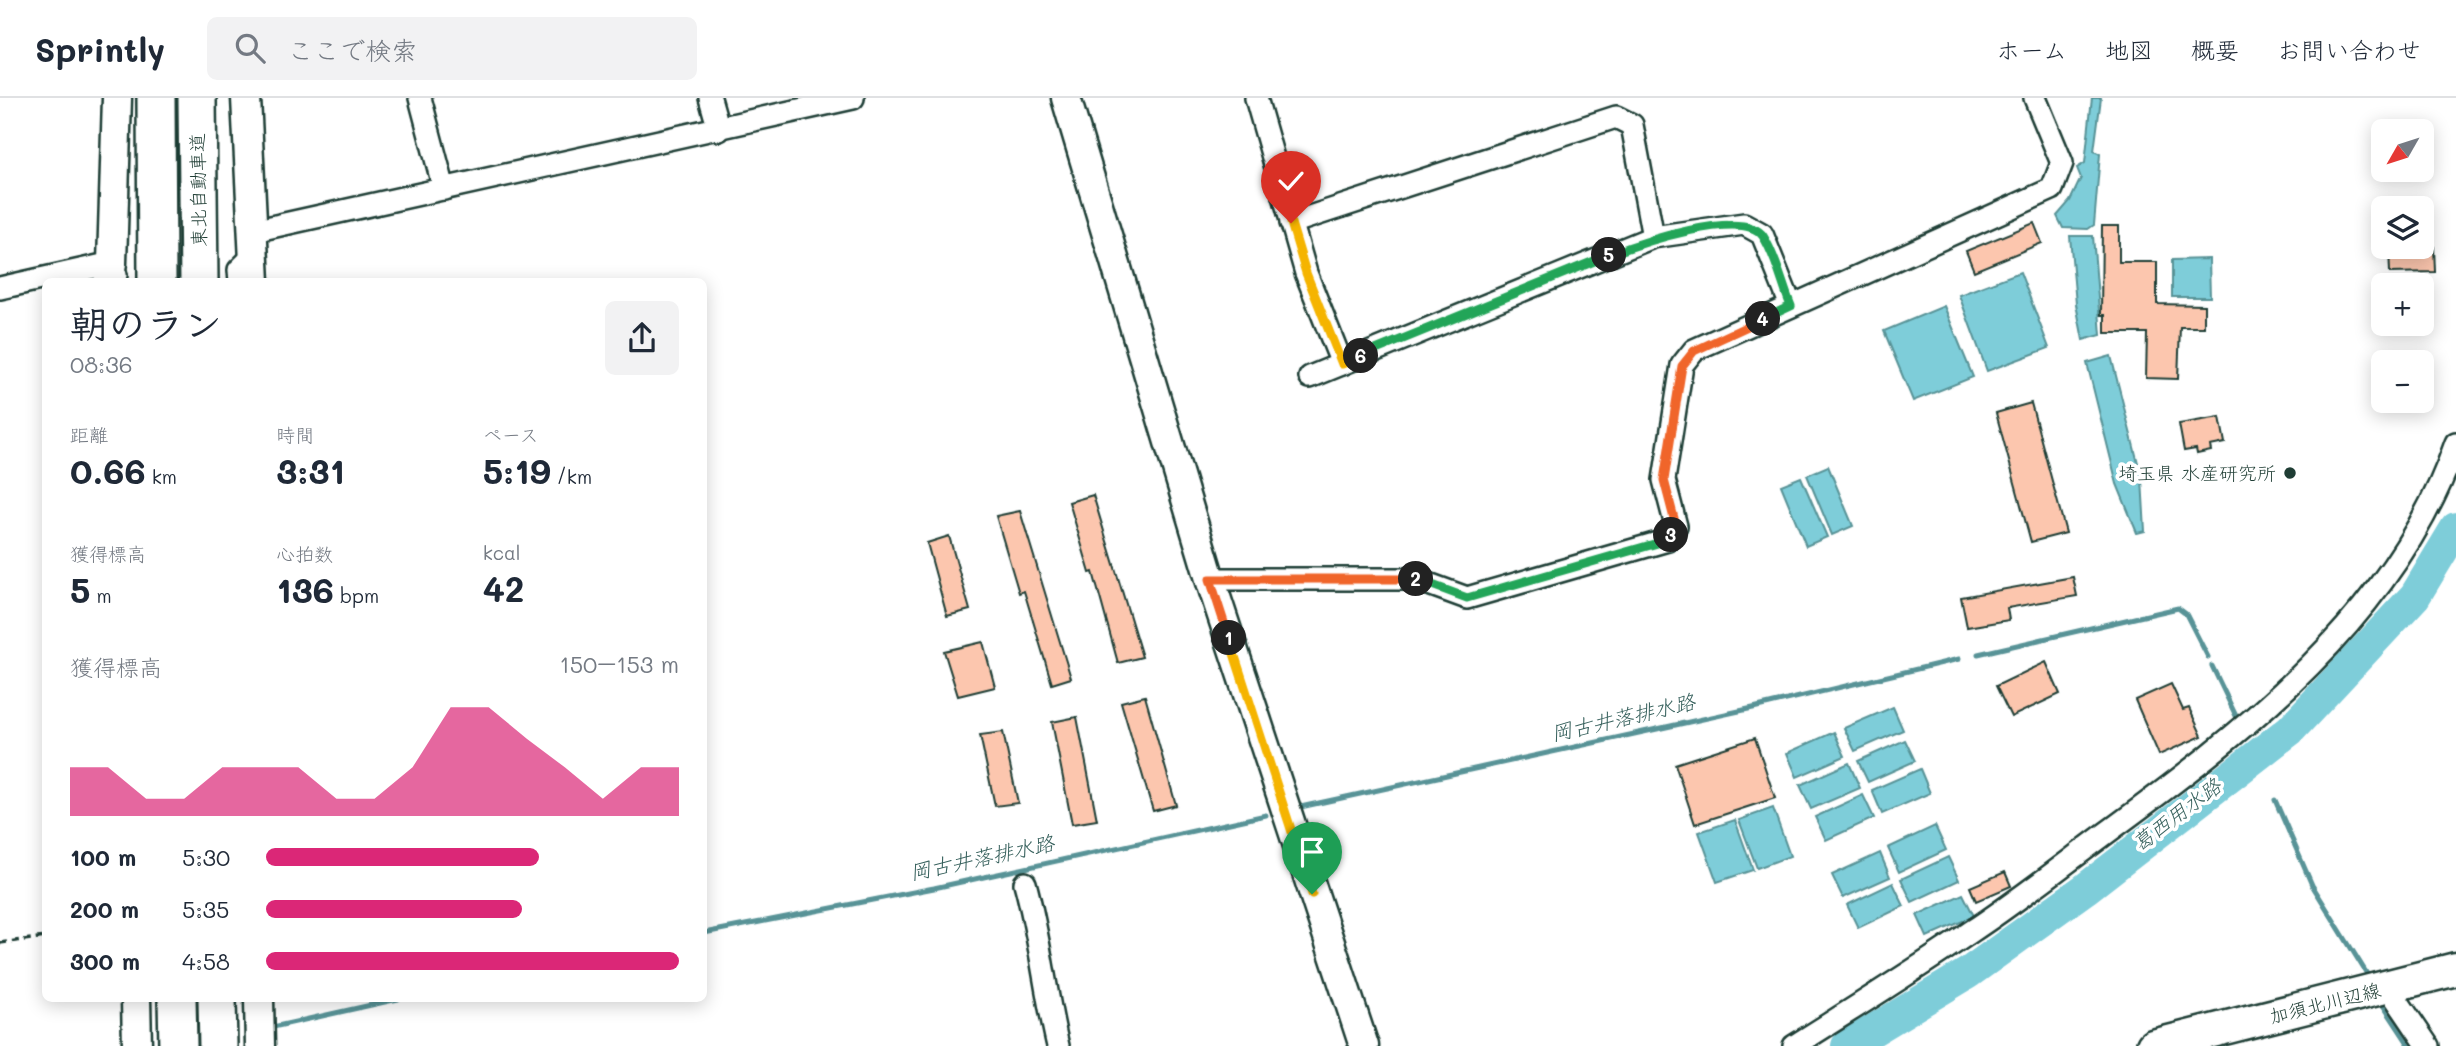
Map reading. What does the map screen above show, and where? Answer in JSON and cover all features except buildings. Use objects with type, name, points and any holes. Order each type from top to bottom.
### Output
[{"type":"highway","points":[[156,98],[157,278]]},
{"type":"highway","name":"東北自動車道","points":[[197,98],[200,278]]},
{"type":"highway","points":[[177,1002],[178,1046]]},
{"type":"highway","points":[[217,1002],[218,1046]]},
{"type":"main road","name":"加須北川辺線","points":[[2153,1046],[2456,969]]},
{"type":"street","points":[[94,278],[113,276],[117,98]]},
{"type":"street","points":[[246,98],[254,256]]},
{"type":"street","points":[[420,98],[444,189]]},
{"type":"street","points":[[710,98],[719,130]]},
{"type":"street","points":[[240,278],[239,270],[254,256],[444,189],[719,130],[853,98]]},
{"type":"street","points":[[1066,98],[1210,579],[1284,811],[1364,1046]]},
{"type":"street","points":[[1256,98],[1306,273],[1342,364]]},
{"type":"street","points":[[1210,579],[1415,579],[1467,598],[1668,540],[1676,526],[1664,480],[1682,366],[1694,351],[2052,188],[2062,163],[2035,98]]},
{"type":"street","points":[[1291,223],[1616,117],[1632,125],[1653,237]]},
{"type":"street","points":[[1310,377],[1653,237],[1744,224],[1762,234],[1791,306]]},
{"type":"street","points":[[0,288],[42,284]]},
{"type":"street","points":[[1794,1046],[1973,931],[2162,793],[2319,659],[2398,562],[2452,466],[2456,443]]},
{"type":"street","points":[[1025,883],[1039,932],[1048,1007],[1058,1046]]},
{"type":"street","points":[[2380,989],[2428,1046]]},
{"type":"street","points":[[136,1002],[137,1046]]},
{"type":"street","points":[[259,1002],[260,1046]]},
{"type":"path","points":[[0,943],[42,938]]},
{"type":"water","points":[[2092,98],[2101,98],[2094,151],[2100,154],[2094,225],[2088,229],[2063,228],[2057,216],[2070,201],[2081,178],[2077,168],[2085,163]]},
{"type":"water","points":[[2070,236],[2093,236],[2101,335],[2083,340],[2076,304]]},
{"type":"water","points":[[2209,259],[2210,297],[2172,297],[2172,260]]},
{"type":"water","points":[[2020,272],[2049,348],[1987,371],[1959,295]]},
{"type":"water","points":[[1944,306],[1973,377],[1913,401],[1884,331]]},
{"type":"water","points":[[2111,356],[2142,479],[2145,531],[2137,533],[2117,484],[2087,363]]},
{"type":"water","points":[[1828,466],[1853,526],[1832,535],[1807,475]]},
{"type":"water","points":[[1801,477],[1827,537],[1806,546],[1781,485]]},
{"type":"water","points":[[1893,707],[1903,730],[1855,751],[1844,728]]},
{"type":"water","points":[[1834,732],[1845,756],[1797,777],[1787,753]]},
{"type":"water","points":[[1905,740],[1915,761],[1868,782],[1858,761]]},
{"type":"water","points":[[1849,763],[1860,788],[1811,809],[1800,785]]},
{"type":"water","points":[[1920,769],[1930,793],[1882,814],[1872,790]]},
{"type":"water","points":[[1863,795],[1874,818],[1826,840],[1815,817]]},
{"type":"water","points":[[1773,808],[1790,856],[1757,868],[1739,820]]},
{"type":"water","points":[[1735,820],[1753,870],[1717,882],[1699,832]]},
{"type":"water","points":[[1935,826],[1946,850],[1899,872],[1888,848]]},
{"type":"water","points":[[1880,853],[1890,877],[1843,898],[1832,875]]},
{"type":"water","points":[[1948,857],[1959,880],[1912,902],[1901,879]]},
{"type":"water","points":[[1893,883],[1904,906],[1858,928],[1847,905]]},
{"type":"water","points":[[1963,894],[1974,916],[1927,937],[1917,915]]},
{"type":"waterway","name":"葛西用水路","points":[[1847,1046],[1968,973],[2085,889],[2290,730],[2415,596],[2456,528]]},
{"type":"waterway","name":"岡古井落排水路","points":[[1978,654],[2178,608],[2186,614],[2208,657]]},
{"type":"waterway","name":"岡古井落排水路","points":[[1296,808],[1753,708],[1959,659]]},
{"type":"waterway","name":"岡古井落排水路","points":[[2212,666],[2236,716]]},
{"type":"waterway","name":"岡古井落排水路","points":[[2275,800],[2312,885],[2367,974]]},
{"type":"waterway","name":"岡古井落排水路","points":[[707,932],[934,888],[1266,815]]},
{"type":"waterway","name":"岡古井落排水路","points":[[273,1027],[385,1002]]},
{"type":"waterway","name":"岡古井落排水路","points":[[2383,1005],[2410,1046]]},
{"type":"place","name":"埼玉県 水産研究所","points":[[2290,473]]},
{"type":"route","points":[[1291,223],[1306,273],[1342,364],[1653,237],[1744,224],[1762,234],[1791,306],[1694,351],[1682,366],[1664,480],[1676,526],[1668,540],[1467,598],[1415,579],[1210,579],[1312,894]]}]
